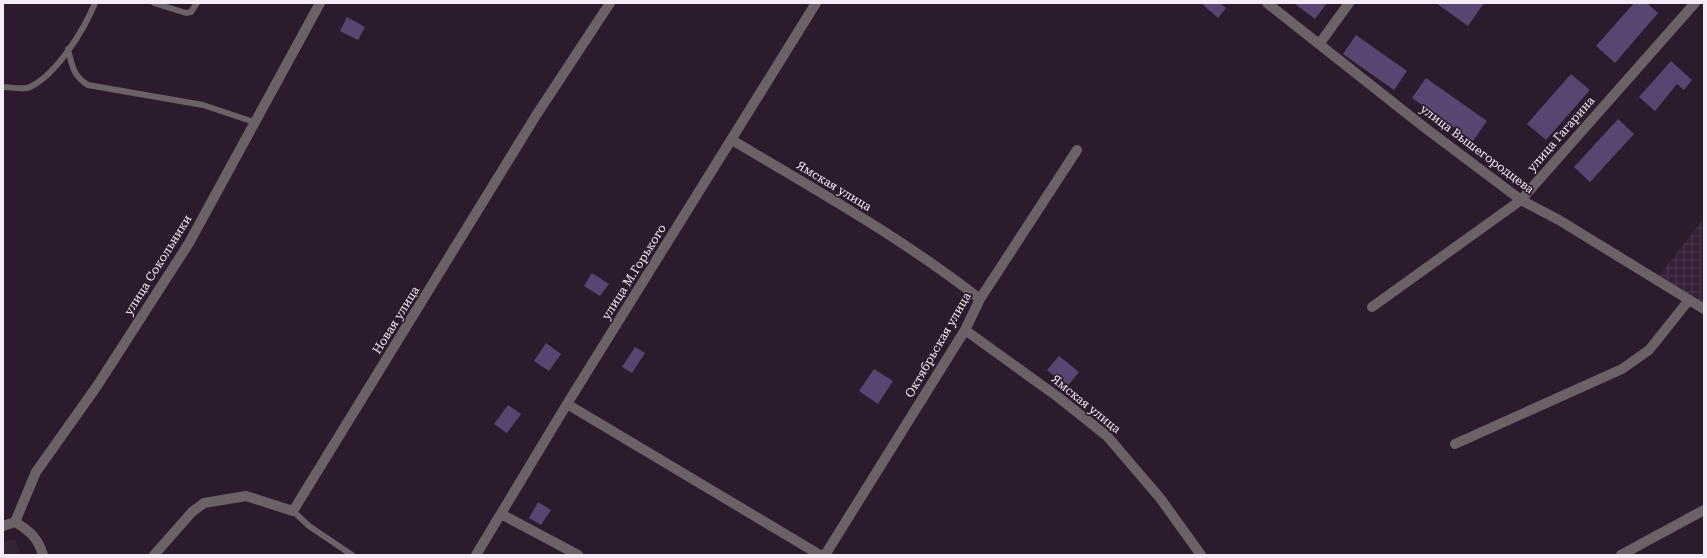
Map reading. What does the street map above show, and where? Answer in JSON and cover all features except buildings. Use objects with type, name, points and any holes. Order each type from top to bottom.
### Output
[{"type":"street","name":"улица Сокольники","points":[[14,522],[36,472],[97,386],[189,243],[320,3]]},
{"type":"street","name":"Новая улица","points":[[293,512],[535,117],[610,3]]},
{"type":"street","name":"улица М.Горького","points":[[476,555],[567,404],[816,3]]},
{"type":"street","name":"улица Вышегородцева","points":[[1268,3],[1424,127],[1521,200],[1559,220],[1704,309]]},
{"type":"street","points":[[1320,43],[1349,3]]},
{"type":"street","name":"улица Гагарина","points":[[1372,307],[1521,200],[1692,4]]},
{"type":"street","name":"Ямская улица","points":[[732,140],[887,232],[945,272],[980,299]]},
{"type":"street","name":"Октябрьская улица","points":[[825,555],[965,330],[980,299],[1077,150]]},
{"type":"street","points":[[1455,444],[1622,369],[1649,350],[1689,300]]},
{"type":"street","name":"Ямская улица","points":[[965,330],[1058,397],[1108,436],[1160,498],[1201,555]]},
{"type":"street","points":[[567,404],[820,555]]},
{"type":"street","points":[[154,555],[192,512],[204,503],[246,496],[293,512]]},
{"type":"street","points":[[1621,555],[1704,510]]},
{"type":"street","points":[[501,514],[578,555]]},
{"type":"street","points":[[3,526],[14,522],[30,531],[39,543],[43,555]]},
{"type":"lane","points":[[3,86],[29,88],[48,75],[88,21],[95,3]]},
{"type":"lane","points":[[154,3],[186,13],[191,12],[197,3]]},
{"type":"lane","points":[[68,49],[73,71],[79,80],[88,85],[203,106],[254,122]]},
{"type":"lane","points":[[293,512],[309,526],[352,555]]},
{"type":"shaded area","points":[[1704,218],[1704,312],[1655,281]]},
{"type":"shaded area","points":[[15,539],[21,555],[3,555],[3,542]]}]
